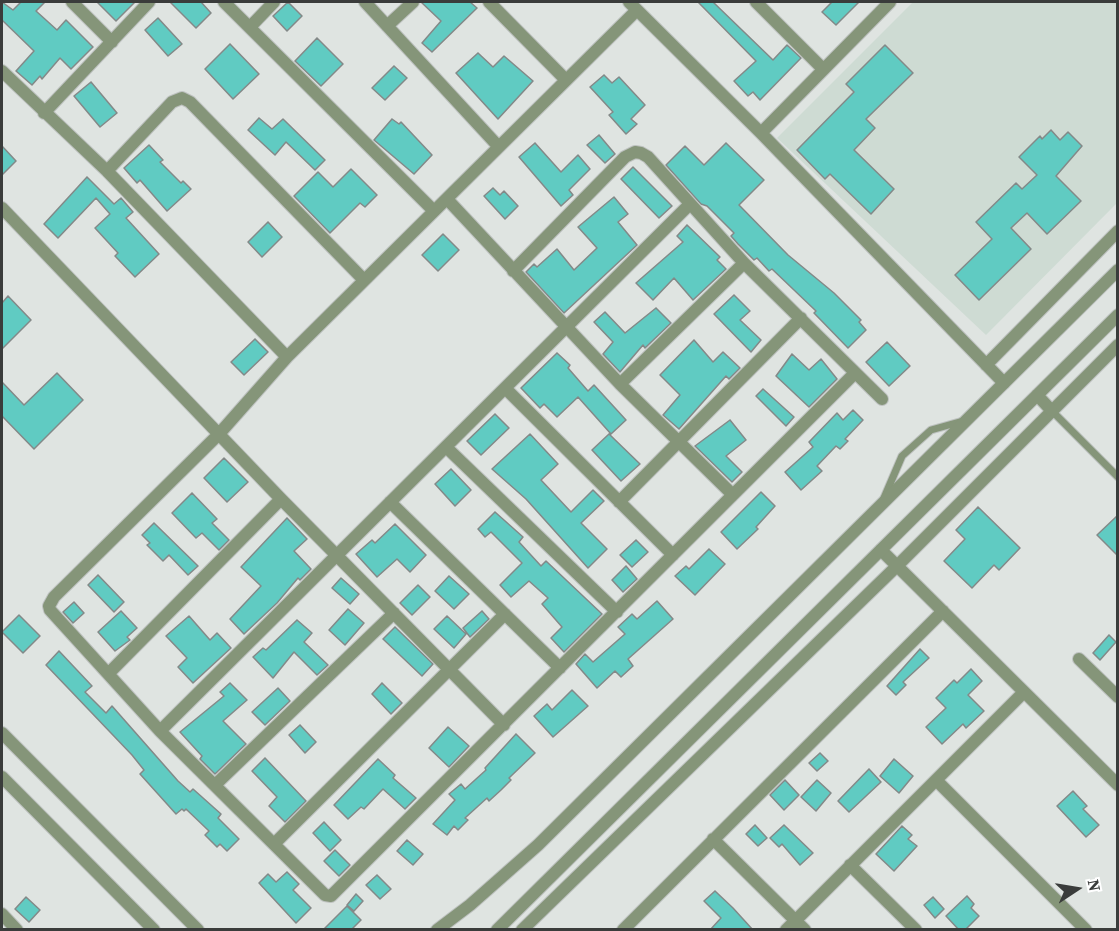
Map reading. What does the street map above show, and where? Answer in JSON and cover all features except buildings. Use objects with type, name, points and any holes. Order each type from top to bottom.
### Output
[{"type":"street","points":[[72,2],[112,42]]},
{"type":"street","points":[[44,113],[149,2]]},
{"type":"street","points":[[224,2],[433,210]]},
{"type":"street","points":[[250,27],[274,2]]},
{"type":"street","points":[[365,2],[498,146]]},
{"type":"street","points":[[387,26],[413,2]]},
{"type":"street","points":[[489,2],[565,79]]},
{"type":"street","points":[[756,2],[823,69]]},
{"type":"street","points":[[761,133],[890,2]]},
{"type":"street","points":[[855,373],[331,896],[325,895],[160,731],[50,610],[51,601],[219,434],[287,357],[433,210],[447,199],[633,6],[761,133],[1004,383]]},
{"type":"street","points":[[2,71],[107,171],[287,357]]},
{"type":"street","points":[[107,171],[172,102],[182,98],[190,102],[364,280]]},
{"type":"street","points":[[513,271],[631,153],[635,152],[648,157],[744,263],[882,399]]},
{"type":"street","points":[[447,199],[620,384],[732,494]]},
{"type":"street","points":[[160,731],[567,329],[690,204]]},
{"type":"street","points":[[2,208],[281,499],[504,724]]},
{"type":"street","points":[[986,365],[1118,231]]},
{"type":"street","points":[[620,384],[744,263]]},
{"type":"street","points":[[437,930],[470,905],[538,845],[1118,270]]},
{"type":"street","points":[[497,930],[1118,315]]},
{"type":"street","points":[[619,501],[801,318]]},
{"type":"street","points":[[522,930],[897,566],[1118,345]]},
{"type":"street","points":[[506,389],[673,555]]},
{"type":"street","points":[[1037,395],[1051,410]]},
{"type":"street","points":[[446,447],[617,612]]},
{"type":"street","points":[[109,674],[281,499]]},
{"type":"street","points":[[390,502],[560,668]]},
{"type":"street","points":[[881,550],[1118,785]]},
{"type":"street","points":[[623,930],[943,611]]},
{"type":"street","points":[[215,785],[394,613]]},
{"type":"street","points":[[274,844],[505,614]]},
{"type":"street","points":[[1079,659],[1118,697]]},
{"type":"street","points":[[791,925],[1024,692]]},
{"type":"street","points":[[2,733],[198,930]]},
{"type":"street","points":[[2,777],[154,930]]},
{"type":"street","points":[[936,780],[1086,930]]},
{"type":"street","points":[[713,839],[791,925],[805,930]]},
{"type":"street","points":[[850,865],[916,930]]},
{"type":"lane","points":[[1051,410],[1118,477]]},
{"type":"lane","points":[[883,503],[902,456],[931,430],[965,421]]},
{"type":"shaded area","points":[[913,2],[1117,2],[1117,203],[986,335],[777,138]]}]
